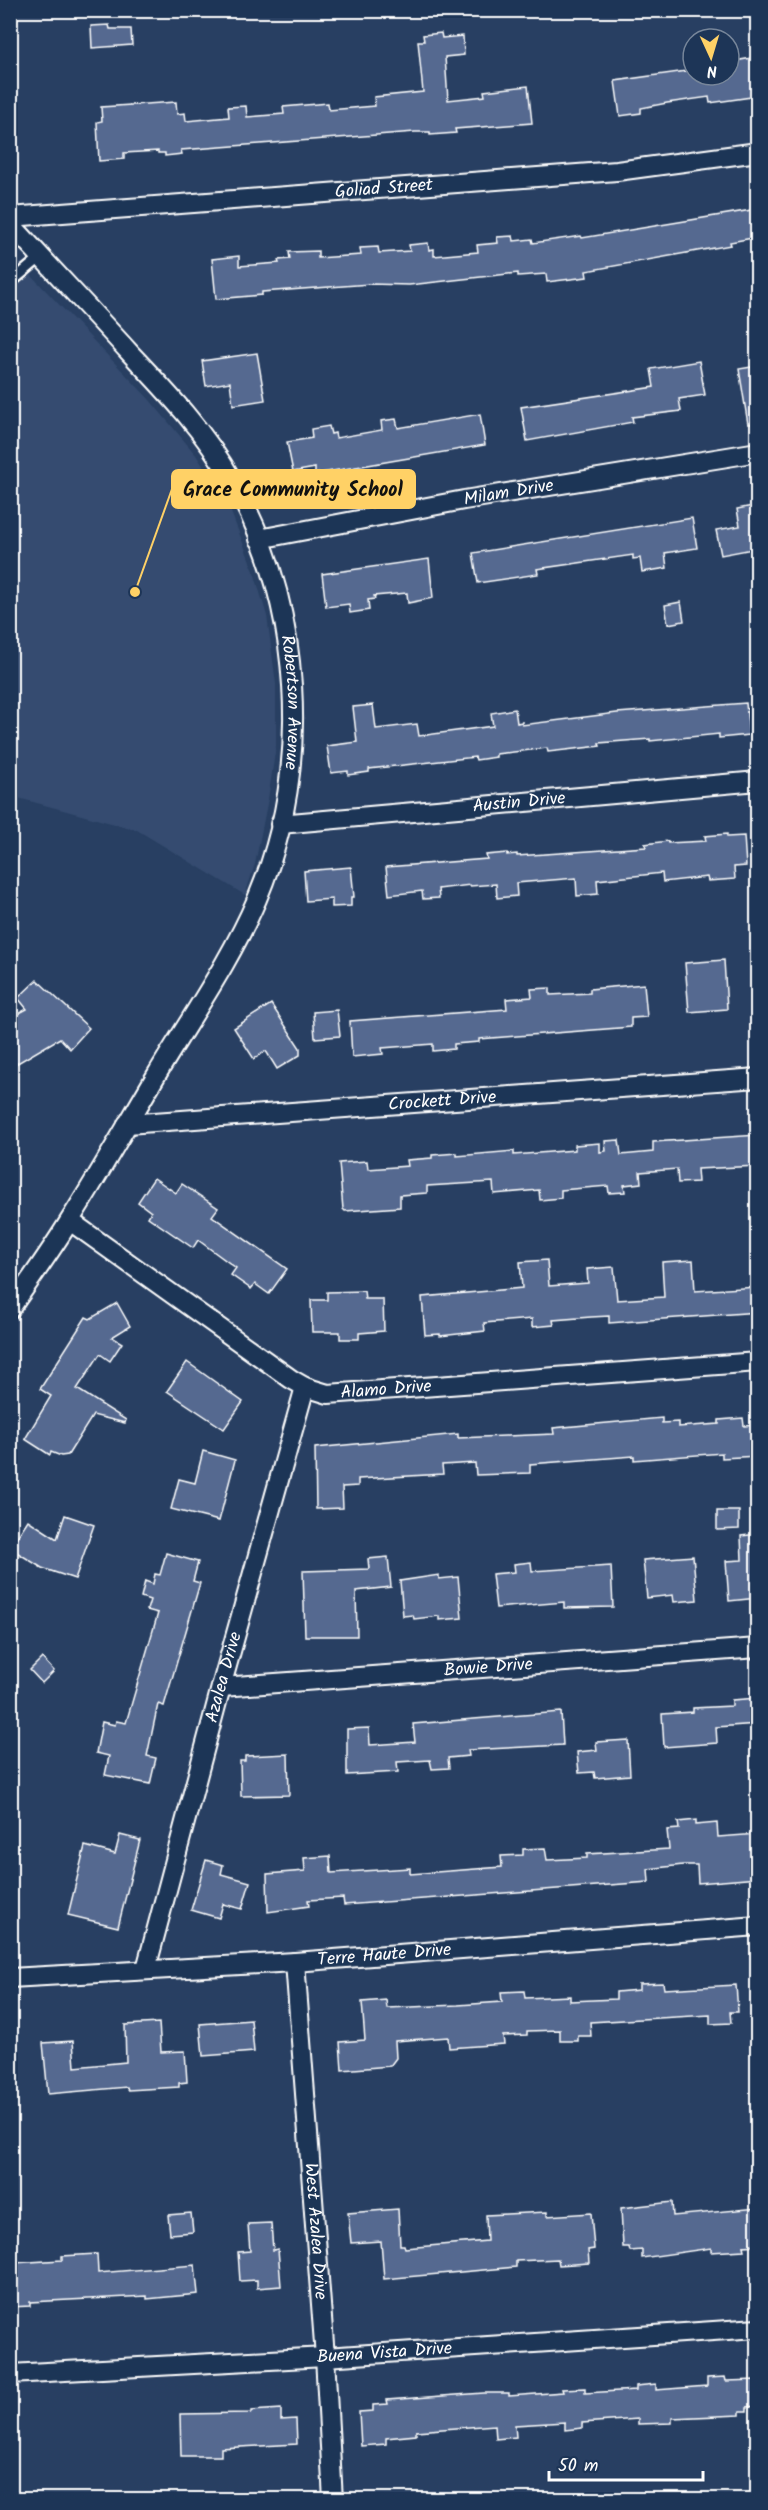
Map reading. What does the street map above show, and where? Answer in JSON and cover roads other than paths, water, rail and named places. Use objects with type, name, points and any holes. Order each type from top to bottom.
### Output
[{"type":"street","name":"Goliad Street","points":[[10,217],[617,171],[758,152]]},
{"type":"street","name":"Robertson Avenue","points":[[10,223],[167,393],[205,438],[233,481],[259,539],[280,605],[292,683],[291,751],[280,824],[262,885],[245,923],[70,1221],[10,1309]]},
{"type":"street","name":"Milam Drive","points":[[259,539],[464,501],[758,452]]},
{"type":"street","name":"Austin Drive","points":[[280,824],[758,781]]},
{"type":"street","name":"Crockett Drive","points":[[127,1124],[758,1078]]},
{"type":"street","name":"Alamo Drive","points":[[70,1221],[305,1387],[328,1394],[340,1395],[758,1362]]},
{"type":"street","name":"Azalea Drive","points":[[146,1969],[221,1686],[305,1387]]},
{"type":"street","name":"Bowie Drive","points":[[221,1686],[758,1648]]},
{"type":"street","name":"Terre Haute Drive","points":[[10,1978],[295,1962],[758,1926]]},
{"type":"street","name":"West Azalea Drive","points":[[295,1962],[325,2357],[333,2499]]},
{"type":"street","name":"Buena Vista Drive","points":[[10,2374],[325,2357],[758,2328]]},
{"type":"lane","points":[[10,284],[41,257]]},
{"type":"place","name":"Grace Community School","points":[[135,592]]}]
